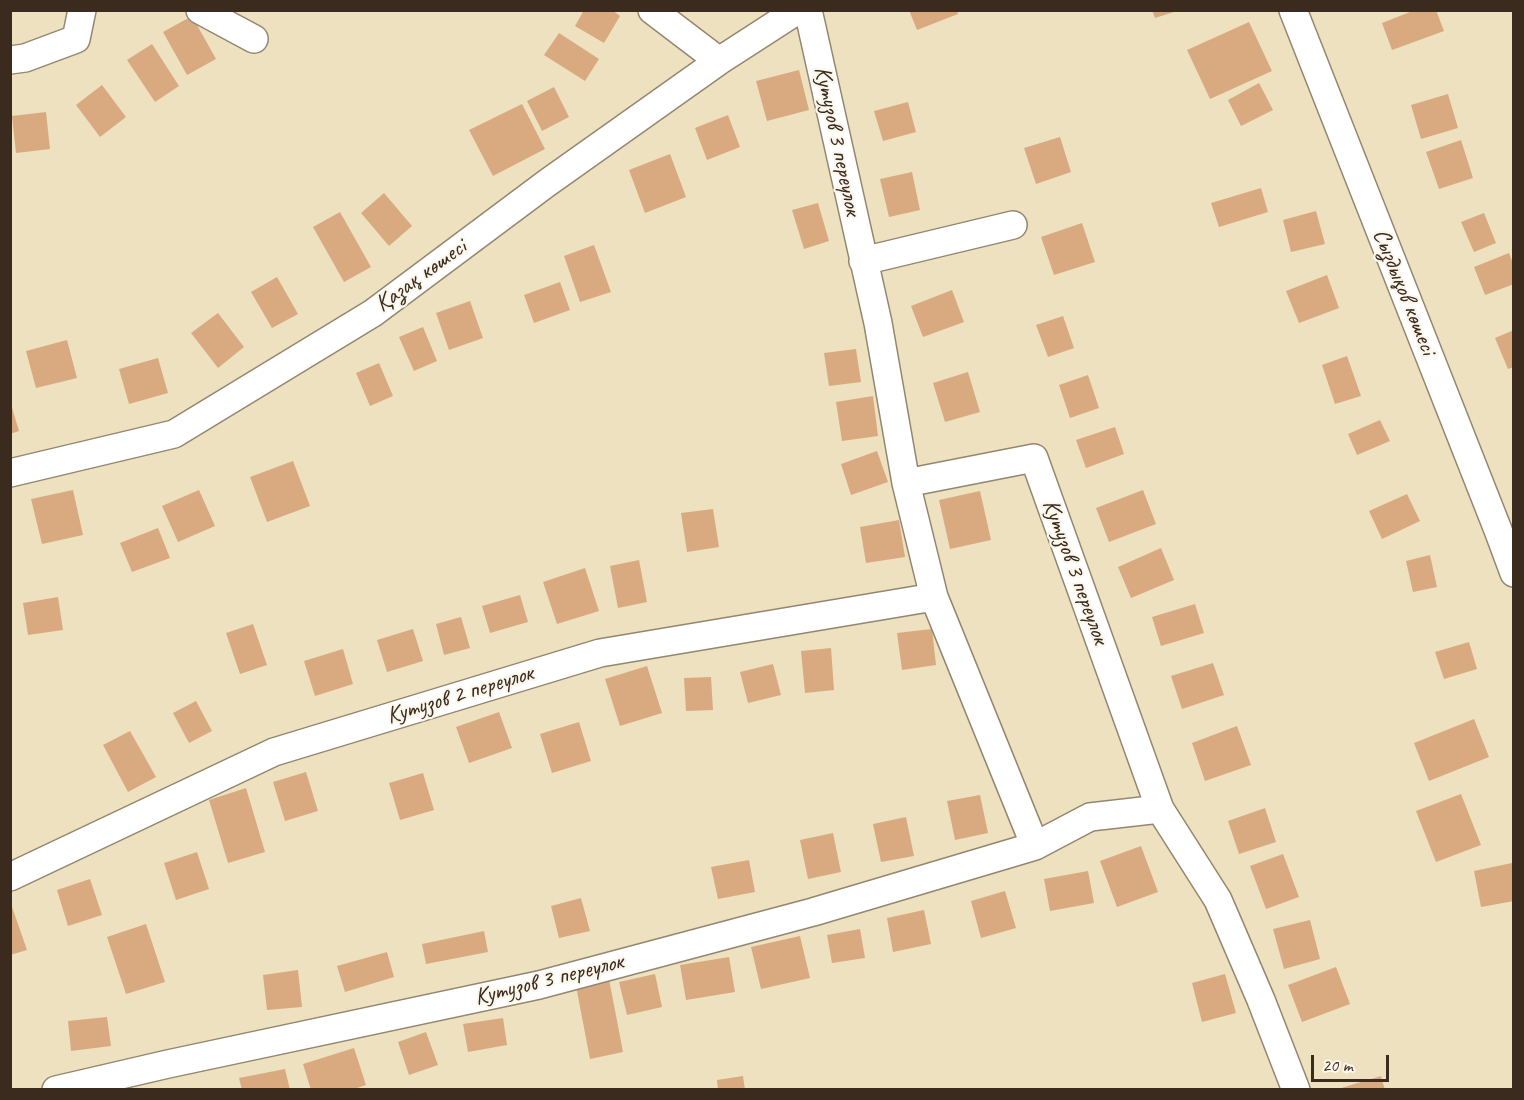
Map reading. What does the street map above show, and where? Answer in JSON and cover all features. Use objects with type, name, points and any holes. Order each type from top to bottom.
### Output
[{"type":"street","points":[[10,60],[25,58],[76,39],[82,10]]},
{"type":"street","points":[[200,10],[254,39]]},
{"type":"street","points":[[652,10],[719,61]]},
{"type":"street","name":"Қазақ көшесі","points":[[10,473],[174,434],[373,313],[547,183],[719,61],[798,10]]},
{"type":"street","name":"Кутузов 3 переулок","points":[[808,10],[878,323],[906,483],[934,597],[1035,846]]},
{"type":"street","name":"Сыздықов көшесі","points":[[1293,10],[1506,526],[1514,573]]},
{"type":"street","points":[[863,261],[1013,225]]},
{"type":"street","name":"Кутузов 3 переулок","points":[[906,483],[1034,458],[1160,809],[1218,900],[1296,1089]]},
{"type":"street","name":"Кутузов 2 переулок","points":[[10,878],[274,752],[600,653],[934,597]]},
{"type":"street","name":"Кутузов 3 переулок","points":[[56,1089],[539,985],[813,912],[1035,846],[1090,818],[1160,809]]},
{"type":"building","points":[[584,10],[612,10],[620,16],[604,43],[575,26]]},
{"type":"building","points":[[909,10],[957,10],[958,14],[917,30]]},
{"type":"building","points":[[1152,10],[1177,10],[1177,11],[1155,18]]},
{"type":"building","points":[[1415,10],[1436,10],[1444,31],[1392,50],[1382,23]]},
{"type":"building","points":[[192,16],[216,59],[187,75],[163,32]]},
{"type":"building","points":[[1249,22],[1272,71],[1210,99],[1187,50]]},
{"type":"building","points":[[559,33],[599,59],[585,81],[544,55]]},
{"type":"building","points":[[152,44],[179,86],[155,102],[127,60]]},
{"type":"building","points":[[799,70],[809,110],[767,121],[756,81]]},
{"type":"building","points":[[1259,83],[1273,110],[1241,126],[1228,100]]},
{"type":"building","points":[[102,85],[126,117],[100,137],[76,105]]},
{"type":"building","points":[[554,87],[569,117],[542,131],[527,101]]},
{"type":"building","points":[[1448,94],[1458,128],[1421,139],[1411,105]]},
{"type":"building","points":[[908,102],[916,132],[883,141],[874,111]]},
{"type":"building","points":[[522,104],[545,149],[493,176],[469,130]]},
{"type":"building","points":[[46,112],[50,149],[16,153],[12,116]]},
{"type":"building","points":[[728,115],[740,147],[707,160],[695,128]]},
{"type":"building","points":[[1060,137],[1071,172],[1036,184],[1024,148]]},
{"type":"building","points":[[1461,140],[1473,178],[1439,189],[1426,152]]},
{"type":"building","points":[[670,154],[686,197],[645,213],[629,170]]},
{"type":"building","points":[[912,172],[920,210],[889,217],[880,179]]},
{"type":"building","points":[[1261,188],[1268,212],[1219,227],[1211,203]]},
{"type":"building","points":[[384,193],[412,226],[389,246],[361,213]]},
{"type":"building","points":[[818,203],[829,241],[804,249],[792,210]]},
{"type":"building","points":[[1316,211],[1325,244],[1291,252],[1283,220]]},
{"type":"building","points":[[340,212],[371,267],[344,282],[313,227]]},
{"type":"building","points":[[1484,213],[1496,243],[1474,252],[1461,222]]},
{"type":"building","points":[[1082,223],[1095,262],[1054,275],[1041,237]]},
{"type":"building","points":[[594,245],[611,292],[580,302],[564,256]]},
{"type":"building","points":[[1509,253],[1514,266],[1514,284],[1485,295],[1474,267]]},
{"type":"building","points":[[1327,275],[1339,308],[1299,323],[1286,291]]},
{"type":"building","points":[[277,277],[298,314],[272,328],[251,292]]},
{"type":"building","points":[[560,282],[570,310],[534,323],[524,295]]},
{"type":"building","points":[[952,290],[964,322],[923,337],[911,306]]},
{"type":"building","points":[[470,301],[483,338],[449,350],[436,313]]},
{"type":"building","points":[[218,313],[244,347],[218,368],[191,333]]},
{"type":"building","points":[[1063,316],[1074,348],[1048,357],[1036,325]]},
{"type":"building","points":[[423,327],[437,361],[414,371],[399,337]]},
{"type":"building","points":[[1514,330],[1514,367],[1508,369],[1495,338]]},
{"type":"building","points":[[67,340],[77,378],[36,388],[26,351]]},
{"type":"building","points":[[856,349],[861,382],[829,386],[824,353]]},
{"type":"building","points":[[1347,356],[1361,396],[1335,404],[1322,365]]},
{"type":"building","points":[[158,358],[168,393],[129,404],[119,369]]},
{"type":"building","points":[[379,363],[393,396],[370,406],[356,373]]},
{"type":"building","points":[[968,372],[980,412],[945,422],[933,383]]},
{"type":"building","points":[[1088,375],[1099,408],[1070,418],[1059,385]]},
{"type":"building","points":[[873,396],[878,436],[842,441],[836,402]]},
{"type":"building","points":[[10,401],[19,431],[10,434]]},
{"type":"building","points":[[1380,420],[1390,441],[1357,455],[1348,434]]},
{"type":"building","points":[[1115,427],[1124,454],[1086,468],[1076,440]]},
{"type":"building","points":[[877,451],[888,482],[851,495],[841,464]]},
{"type":"building","points":[[293,461],[310,506],[267,522],[250,477]]},
{"type":"building","points":[[73,490],[83,535],[42,544],[31,499]]},
{"type":"building","points":[[199,490],[215,526],[178,542],[162,506]]},
{"type":"building","points":[[1143,490],[1156,524],[1109,542],[1096,508]]},
{"type":"building","points":[[980,491],[991,540],[950,549],[939,500]]},
{"type":"building","points":[[1407,494],[1420,521],[1382,539],[1369,511]]},
{"type":"building","points":[[713,509],[719,547],[687,552],[681,513]]},
{"type":"building","points":[[899,520],[905,557],[866,563],[860,527]]},
{"type":"building","points":[[158,528],[170,558],[132,572],[120,543]]},
{"type":"building","points":[[1161,548],[1174,580],[1131,598],[1118,567]]},
{"type":"building","points":[[1430,555],[1437,587],[1413,592],[1406,561]]},
{"type":"building","points":[[639,560],[647,602],[618,608],[610,566]]},
{"type":"building","points":[[585,568],[599,611],[557,624],[543,582]]},
{"type":"building","points":[[520,595],[528,622],[490,633],[482,606]]},
{"type":"building","points":[[58,597],[63,630],[28,635],[23,603]]},
{"type":"building","points":[[1195,604],[1204,633],[1161,646],[1152,617]]},
{"type":"building","points":[[461,617],[470,648],[444,655],[436,624]]},
{"type":"building","points":[[253,624],[267,665],[240,674],[226,633]]},
{"type":"building","points":[[413,629],[423,661],[387,672],[377,640]]},
{"type":"building","points":[[932,629],[936,665],[902,670],[897,633]]},
{"type":"building","points":[[1469,642],[1477,669],[1444,679],[1435,652]]},
{"type":"building","points":[[831,648],[834,690],[805,693],[801,651]]},
{"type":"building","points":[[343,649],[353,684],[315,696],[304,661]]},
{"type":"building","points":[[1213,663],[1224,695],[1182,709],[1171,676]]},
{"type":"building","points":[[773,664],[781,695],[748,703],[740,672]]},
{"type":"building","points":[[647,666],[662,713],[620,726],[605,679]]},
{"type":"building","points":[[711,677],[713,710],[686,711],[684,678]]},
{"type":"building","points":[[196,701],[212,731],[189,743],[173,713]]},
{"type":"building","points":[[499,712],[512,748],[469,763],[456,727]]},
{"type":"building","points":[[1474,719],[1489,757],[1429,781],[1414,743]]},
{"type":"building","points":[[579,722],[591,761],[552,773],[540,734]]},
{"type":"building","points":[[1237,726],[1251,765],[1205,781],[1192,743]]},
{"type":"building","points":[[130,731],[156,777],[128,792],[103,745]]},
{"type":"building","points":[[306,772],[318,811],[285,821],[273,782]]},
{"type":"building","points":[[423,773],[434,810],[400,820],[389,783]]},
{"type":"building","points":[[246,788],[265,852],[228,863],[209,800]]},
{"type":"building","points":[[1461,794],[1481,845],[1436,862],[1416,811]]},
{"type":"building","points":[[980,795],[988,833],[955,840],[947,801]]},
{"type":"building","points":[[1265,808],[1276,842],[1239,854],[1228,821]]},
{"type":"building","points":[[906,817],[914,856],[881,862],[873,824]]},
{"type":"building","points":[[833,833],[841,872],[808,879],[800,840]]},
{"type":"building","points":[[1141,846],[1158,892],[1117,907],[1100,861]]},
{"type":"building","points":[[197,852],[209,889],[176,900],[164,863]]},
{"type":"building","points":[[1283,854],[1299,897],[1266,909],[1250,866]]},
{"type":"building","points":[[749,860],[755,892],[718,899],[711,867]]},
{"type":"building","points":[[1512,863],[1514,901],[1481,907],[1474,871]]},
{"type":"building","points":[[1088,871],[1094,903],[1050,911],[1044,879]]},
{"type":"building","points":[[90,879],[102,915],[68,926],[57,890]]},
{"type":"building","points":[[1005,891],[1016,928],[981,938],[971,901]]},
{"type":"building","points":[[581,898],[590,931],[559,938],[551,906]]},
{"type":"building","points":[[10,901],[27,950],[10,955]]},
{"type":"building","points":[[924,910],[931,944],[893,952],[887,918]]},
{"type":"building","points":[[1310,920],[1320,959],[1284,969],[1273,929]]},
{"type":"building","points":[[146,924],[165,982],[126,994],[107,937]]},
{"type":"building","points":[[860,929],[865,958],[832,963],[827,935]]},
{"type":"building","points":[[484,931],[488,952],[426,964],[422,944]]},
{"type":"building","points":[[800,936],[810,978],[761,989],[751,947]]},
{"type":"building","points":[[387,952],[394,977],[345,992],[337,966]]},
{"type":"building","points":[[729,957],[735,992],[686,1000],[680,965]]},
{"type":"building","points":[[1336,967],[1350,1004],[1302,1022],[1288,985]]},
{"type":"building","points":[[298,970],[302,1007],[267,1010],[263,975]]},
{"type":"building","points":[[655,974],[662,1007],[627,1015],[619,982]]},
{"type":"building","points":[[1225,974],[1236,1013],[1202,1022],[1192,983]]},
{"type":"building","points":[[609,979],[623,1052],[590,1059],[576,986]]},
{"type":"building","points":[[107,1017],[111,1046],[71,1051],[68,1021]]},
{"type":"building","points":[[503,1018],[507,1045],[468,1052],[463,1024]]},
{"type":"building","points":[[426,1032],[438,1065],[409,1075],[398,1042]]},
{"type":"building","points":[[354,1048],[366,1085],[351,1090],[311,1090],[303,1064]]},
{"type":"building","points":[[285,1069],[290,1090],[242,1090],[239,1078]]},
{"type":"building","points":[[743,1076],[745,1090],[718,1090],[717,1080]]},
{"type":"building","points":[[1381,1076],[1385,1090],[1338,1090],[1338,1089]]}]
